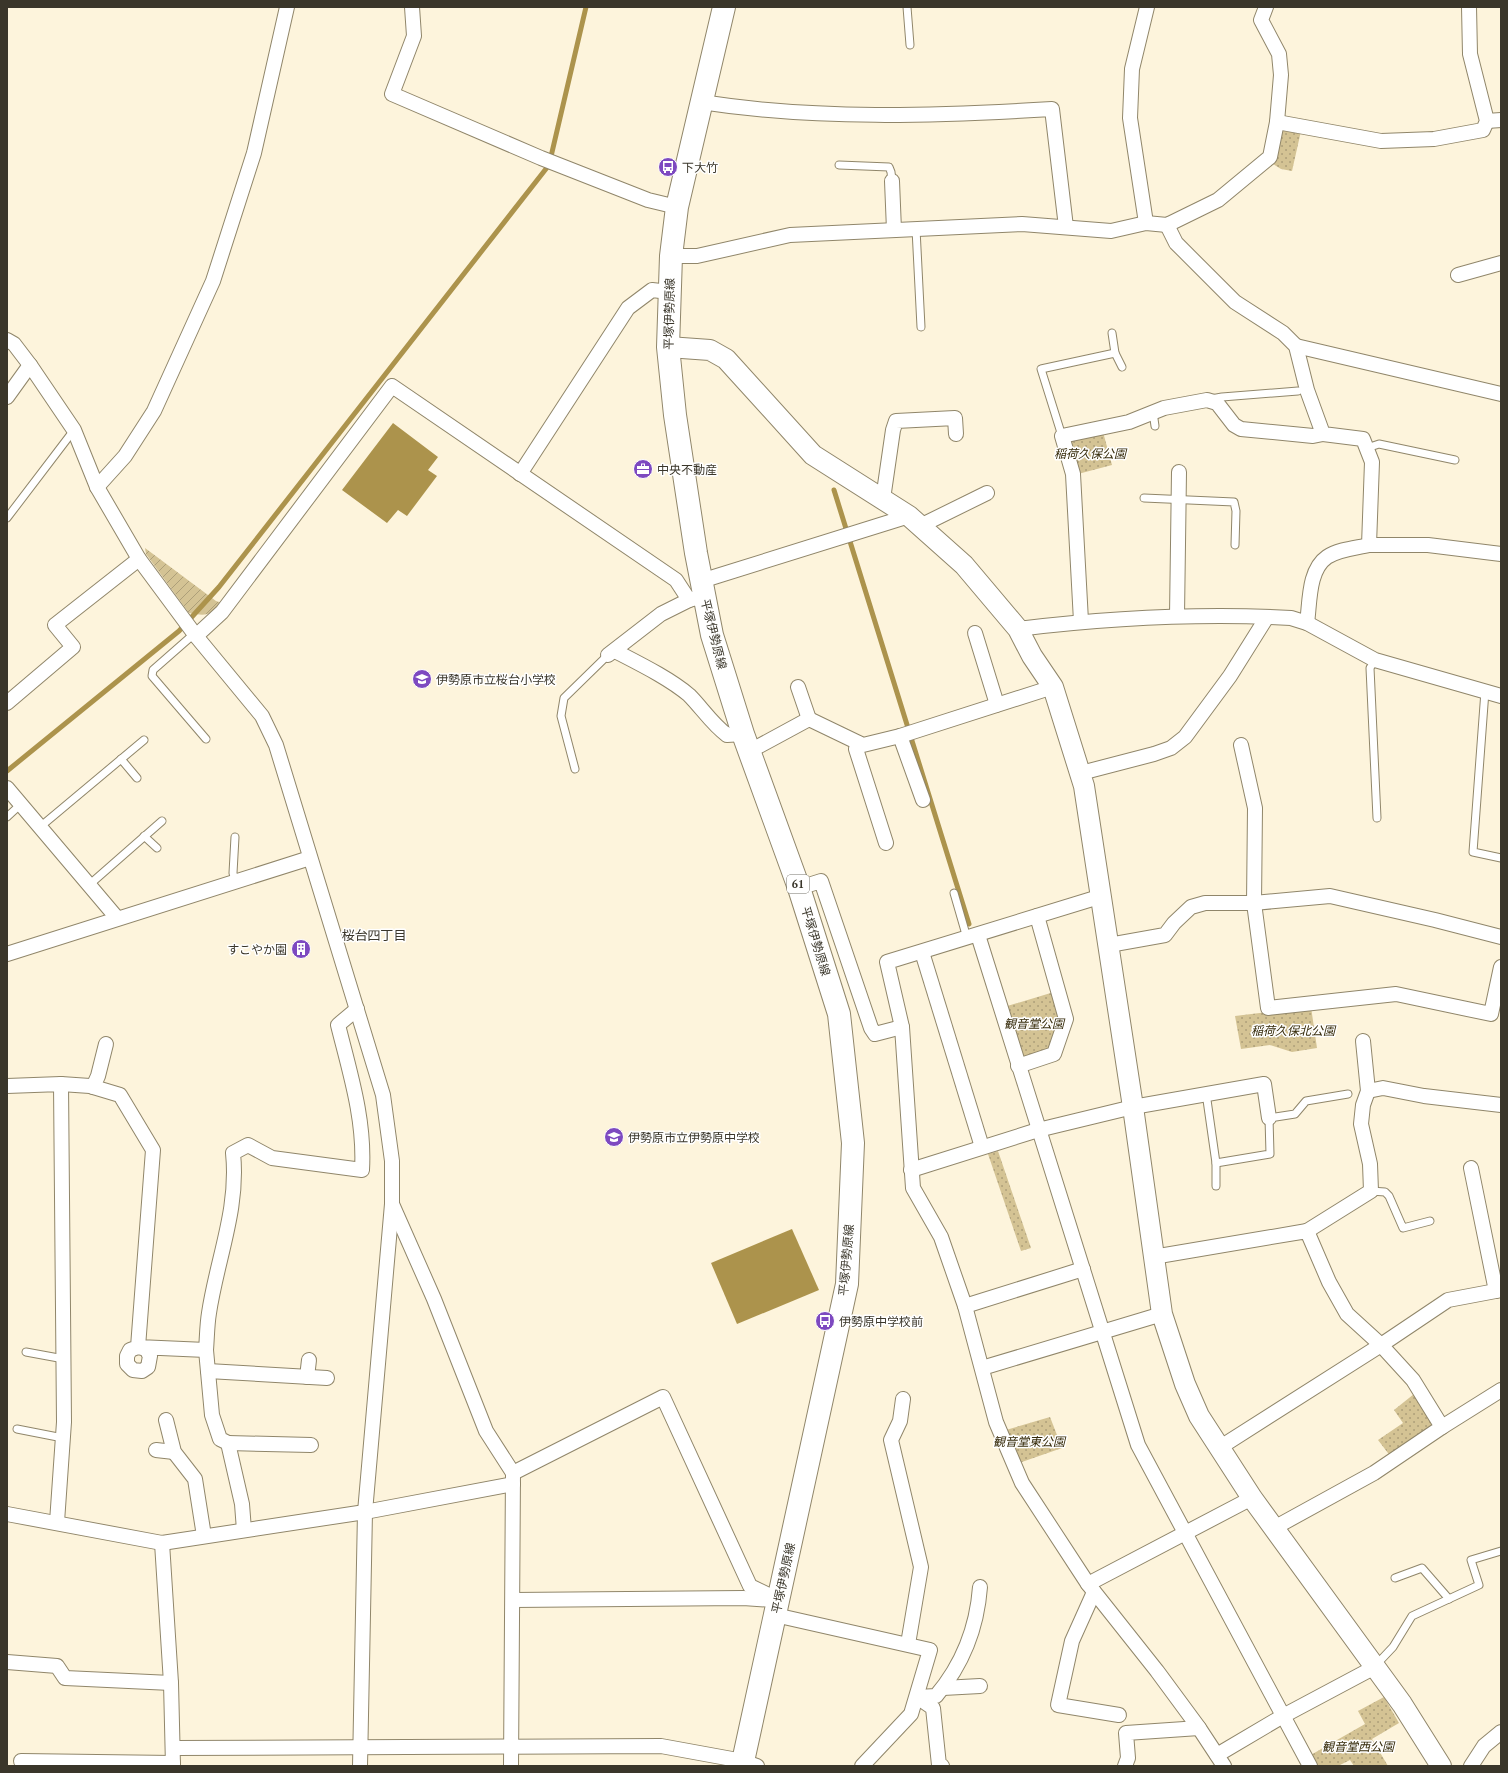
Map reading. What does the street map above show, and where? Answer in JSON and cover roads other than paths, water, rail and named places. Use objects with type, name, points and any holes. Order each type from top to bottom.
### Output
[{"type":"main road","name":"平塚伊勢原線","points":[[724,7],[677,207],[671,256],[668,347],[675,415],[698,592],[746,742],[799,888],[838,1014],[853,1143],[847,1284],[777,1608],[748,1764]]},
{"type":"street","points":[[97,487],[125,456],[154,411],[213,281],[254,153],[273,76],[287,7]]},
{"type":"street","points":[[412,7],[414,36],[392,94],[541,158],[648,200],[677,207]]},
{"type":"street","points":[[1146,223],[1130,118],[1132,69],[1147,7]]},
{"type":"street","points":[[671,256],[698,256],[790,235],[1022,224],[1111,231],[1146,223],[1167,225],[1218,200],[1270,157],[1277,122],[1281,75],[1279,54],[1261,20],[1266,7]]},
{"type":"street","points":[[1277,122],[1381,142],[1434,139],[1483,130],[1494,120],[1470,54],[1469,7]]},
{"type":"street","points":[[701,102],[748,109],[826,115],[919,116],[1052,110],[1066,227]]},
{"type":"street","points":[[892,181],[894,230]]},
{"type":"street","points":[[1167,225],[1176,243],[1235,302],[1283,333],[1296,346],[1307,390],[1323,434]]},
{"type":"street","points":[[1458,275],[1501,264]]},
{"type":"street","points":[[520,474],[628,308],[652,290],[669,292]]},
{"type":"street","points":[[7,340],[14,344],[30,365],[74,430],[97,487],[139,559],[195,635],[262,716],[276,745],[383,1095],[392,1161],[392,1204],[364,1512],[360,1766]]},
{"type":"street","points":[[1296,346],[1501,394]]},
{"type":"street","points":[[668,347],[710,350],[726,359],[813,455],[839,473],[883,499],[914,521],[964,565],[1018,629],[1032,656],[1052,687],[1081,773],[1110,945],[1162,1314],[1185,1384],[1199,1416],[1252,1498],[1402,1704],[1441,1766]]},
{"type":"street","points":[[7,396],[30,365]]},
{"type":"street","points":[[195,635],[222,612],[392,386],[676,580],[698,592]]},
{"type":"street","points":[[1081,621],[1073,474],[1062,436],[1129,422],[1164,408],[1207,400],[1217,403],[1234,425],[1241,429],[1313,436],[1323,434],[1363,440],[1372,462],[1369,546]]},
{"type":"street","points":[[883,499],[892,430],[896,421],[954,414],[956,434]]},
{"type":"street","points":[[1176,616],[1177,500],[1179,472]]},
{"type":"street","points":[[987,493],[914,521],[698,592],[661,614],[612,653],[648,668],[688,695],[720,730],[727,735],[746,742],[809,719],[863,745],[900,736],[1052,687]]},
{"type":"street","points":[[1307,623],[1313,576],[1327,557],[1369,546],[1428,545],[1501,554]]},
{"type":"street","points":[[7,703],[73,647],[55,625],[139,559]]},
{"type":"street","points":[[1018,629],[1081,621],[1176,616],[1290,618],[1307,623],[1375,660],[1501,696]]},
{"type":"street","points":[[1081,773],[1154,754],[1170,748],[1186,737],[1230,676],[1267,617]]},
{"type":"street","points":[[975,633],[996,705]]},
{"type":"street","points":[[798,687],[809,719]]},
{"type":"street","points":[[900,736],[923,800]]},
{"type":"street","points":[[858,742],[856,749],[886,843]]},
{"type":"street","points":[[1241,744],[1255,808],[1254,903],[1268,1008],[1396,994],[1491,1014],[1501,967]]},
{"type":"street","points":[[7,788],[117,918]]},
{"type":"street","points":[[7,954],[310,858]]},
{"type":"street","points":[[799,888],[821,881],[871,1028],[875,1034],[902,1027]]},
{"type":"street","points":[[1102,896],[972,937],[886,962],[902,1027],[913,1188],[941,1237],[966,1306],[996,1422],[1022,1483],[1091,1588],[1157,1671],[1199,1728],[1220,1761],[1283,1716],[1375,1667]]},
{"type":"street","points":[[1110,945],[1165,935],[1174,923],[1191,907],[1205,903],[1254,903],[1330,896],[1501,937]]},
{"type":"street","points":[[1018,1066],[1054,1054],[1066,1019],[1037,916]]},
{"type":"street","points":[[972,937],[1018,1066],[1084,1269],[1138,1445],[1310,1766]]},
{"type":"street","points":[[922,952],[982,1147]]},
{"type":"street","points":[[311,1445],[228,1443],[220,1439],[212,1414],[206,1350],[209,1313],[233,1202],[235,1171],[233,1153],[248,1145],[272,1158],[362,1170],[363,1145],[358,1106],[338,1025],[357,1009]]},
{"type":"street","points":[[1153,1256],[1307,1231],[1371,1191],[1370,1164],[1362,1124],[1363,1105],[1368,1091],[1363,1042]]},
{"type":"street","points":[[92,1087],[98,1076],[106,1044]]},
{"type":"street","points":[[7,1086],[61,1084],[92,1087],[120,1095],[153,1150],[138,1347],[206,1350]]},
{"type":"street","points":[[57,1522],[63,1438],[64,1359],[61,1084]]},
{"type":"street","points":[[911,1170],[1038,1130],[1133,1107],[1264,1084],[1269,1118]]},
{"type":"street","points":[[1368,1091],[1383,1088],[1424,1096],[1501,1105]]},
{"type":"street","points":[[1219,1448],[1381,1345],[1448,1300],[1499,1290],[1483,1202],[1473,1171]]},
{"type":"street","points":[[392,1204],[434,1299],[486,1431],[513,1478],[511,1766]]},
{"type":"street","points":[[1307,1231],[1329,1282],[1347,1314],[1381,1345],[1413,1380],[1442,1427]]},
{"type":"street","points":[[966,1306],[1084,1269]]},
{"type":"street","points":[[982,1368],[1162,1314]]},
{"type":"street","points":[[307,1377],[309,1360]]},
{"type":"street","points":[[208,1371],[327,1378]]},
{"type":"street","points":[[1274,1528],[1374,1474],[1442,1427],[1501,1390]]},
{"type":"street","points":[[7,1514],[57,1522],[162,1543],[364,1512],[513,1478],[663,1397],[750,1586],[777,1608]]},
{"type":"street","points":[[903,1399],[900,1421],[891,1440],[921,1567],[908,1644]]},
{"type":"street","points":[[166,1420],[174,1452],[195,1478],[204,1536]]},
{"type":"street","points":[[228,1443],[242,1504],[244,1530]]},
{"type":"street","points":[[156,1450],[174,1452]]},
{"type":"street","points":[[1119,1715],[1058,1705],[1072,1641],[1091,1588],[1185,1532],[1252,1498]]},
{"type":"street","points":[[21,1761],[173,1764],[171,1684],[162,1543]]},
{"type":"street","points":[[917,1697],[936,1696],[943,1688],[966,1649],[978,1611],[980,1587]]},
{"type":"street","points":[[513,1600],[743,1598],[930,1650],[911,1714],[862,1766]]},
{"type":"street","points":[[7,1662],[57,1666],[65,1678],[171,1684]]},
{"type":"street","points":[[943,1688],[980,1686]]},
{"type":"street","points":[[917,1697],[933,1708],[939,1765],[942,1766]]},
{"type":"street","points":[[1125,1766],[1128,1758],[1126,1733],[1199,1728]]},
{"type":"street","points":[[1471,1766],[1484,1746],[1501,1732]]},
{"type":"street","points":[[173,1748],[360,1746],[661,1746],[748,1764]]},
{"type":"lane","points":[[907,7],[910,45]]},
{"type":"lane","points":[[839,165],[889,167],[892,181]]},
{"type":"lane","points":[[916,229],[921,327]]},
{"type":"lane","points":[[1112,334],[1115,353],[1122,367]]},
{"type":"lane","points":[[1062,436],[1041,369],[1115,353]]},
{"type":"lane","points":[[1207,400],[1222,397],[1298,391]]},
{"type":"lane","points":[[1153,412],[1155,426]]},
{"type":"lane","points":[[7,518],[74,430]]},
{"type":"lane","points":[[1367,448],[1379,444],[1455,460]]},
{"type":"lane","points":[[1144,498],[1234,502],[1236,510],[1236,545]]},
{"type":"lane","points":[[195,635],[153,670],[152,676],[206,739]]},
{"type":"lane","points":[[575,769],[561,716],[564,698],[612,653]]},
{"type":"lane","points":[[1375,660],[1370,668],[1377,818]]},
{"type":"lane","points":[[1485,691],[1473,852],[1501,858]]},
{"type":"lane","points":[[40,827],[144,740]]},
{"type":"lane","points":[[122,759],[137,778]]},
{"type":"lane","points":[[7,816],[21,804]]},
{"type":"lane","points":[[89,885],[162,821]]},
{"type":"lane","points":[[144,836],[157,848]]},
{"type":"lane","points":[[235,837],[233,873],[235,881]]},
{"type":"lane","points":[[954,893],[972,937]]},
{"type":"lane","points":[[1206,1094],[1216,1163],[1216,1186]]},
{"type":"lane","points":[[1216,1163],[1270,1154],[1269,1118],[1295,1114],[1306,1100],[1348,1094]]},
{"type":"lane","points":[[1371,1191],[1385,1192],[1389,1196],[1403,1228],[1430,1221]]},
{"type":"lane","points":[[26,1352],[64,1359]]},
{"type":"lane","points":[[17,1428],[63,1438]]},
{"type":"lane","points":[[1375,1667],[1393,1647],[1412,1616],[1479,1585],[1471,1560],[1501,1551]]},
{"type":"lane","points":[[1395,1578],[1422,1568],[1449,1600]]},
{"type":"waterway","points":[[7,771],[179,631],[219,587],[549,165],[586,7]]},
{"type":"waterway","points":[[834,490],[969,924]]},
{"type":"place","name":"下大竹","points":[[668,167]]},
{"type":"place","name":"中央不動産","points":[[643,469]]},
{"type":"place","name":"伊勢原市立桜台小学校","points":[[422,679]]},
{"type":"place","name":"すこやか園","points":[[301,949]]},
{"type":"place","name":"伊勢原市立伊勢原中学校","points":[[614,1137]]},
{"type":"place","name":"伊勢原中学校前","points":[[825,1321]]},
{"type":"district","name":"桜台四丁目","points":[[374,935]]},
{"type":"park label","name":"稲荷久保公園","points":[[1090,453]]},
{"type":"park label","name":"観音堂公園","points":[[1034,1023]]},
{"type":"park label","name":"稲荷久保北公園","points":[[1293,1030]]},
{"type":"park label","name":"観音堂東公園","points":[[1029,1441]]},
{"type":"park label","name":"観音堂西公園","points":[[1358,1746]]}]
